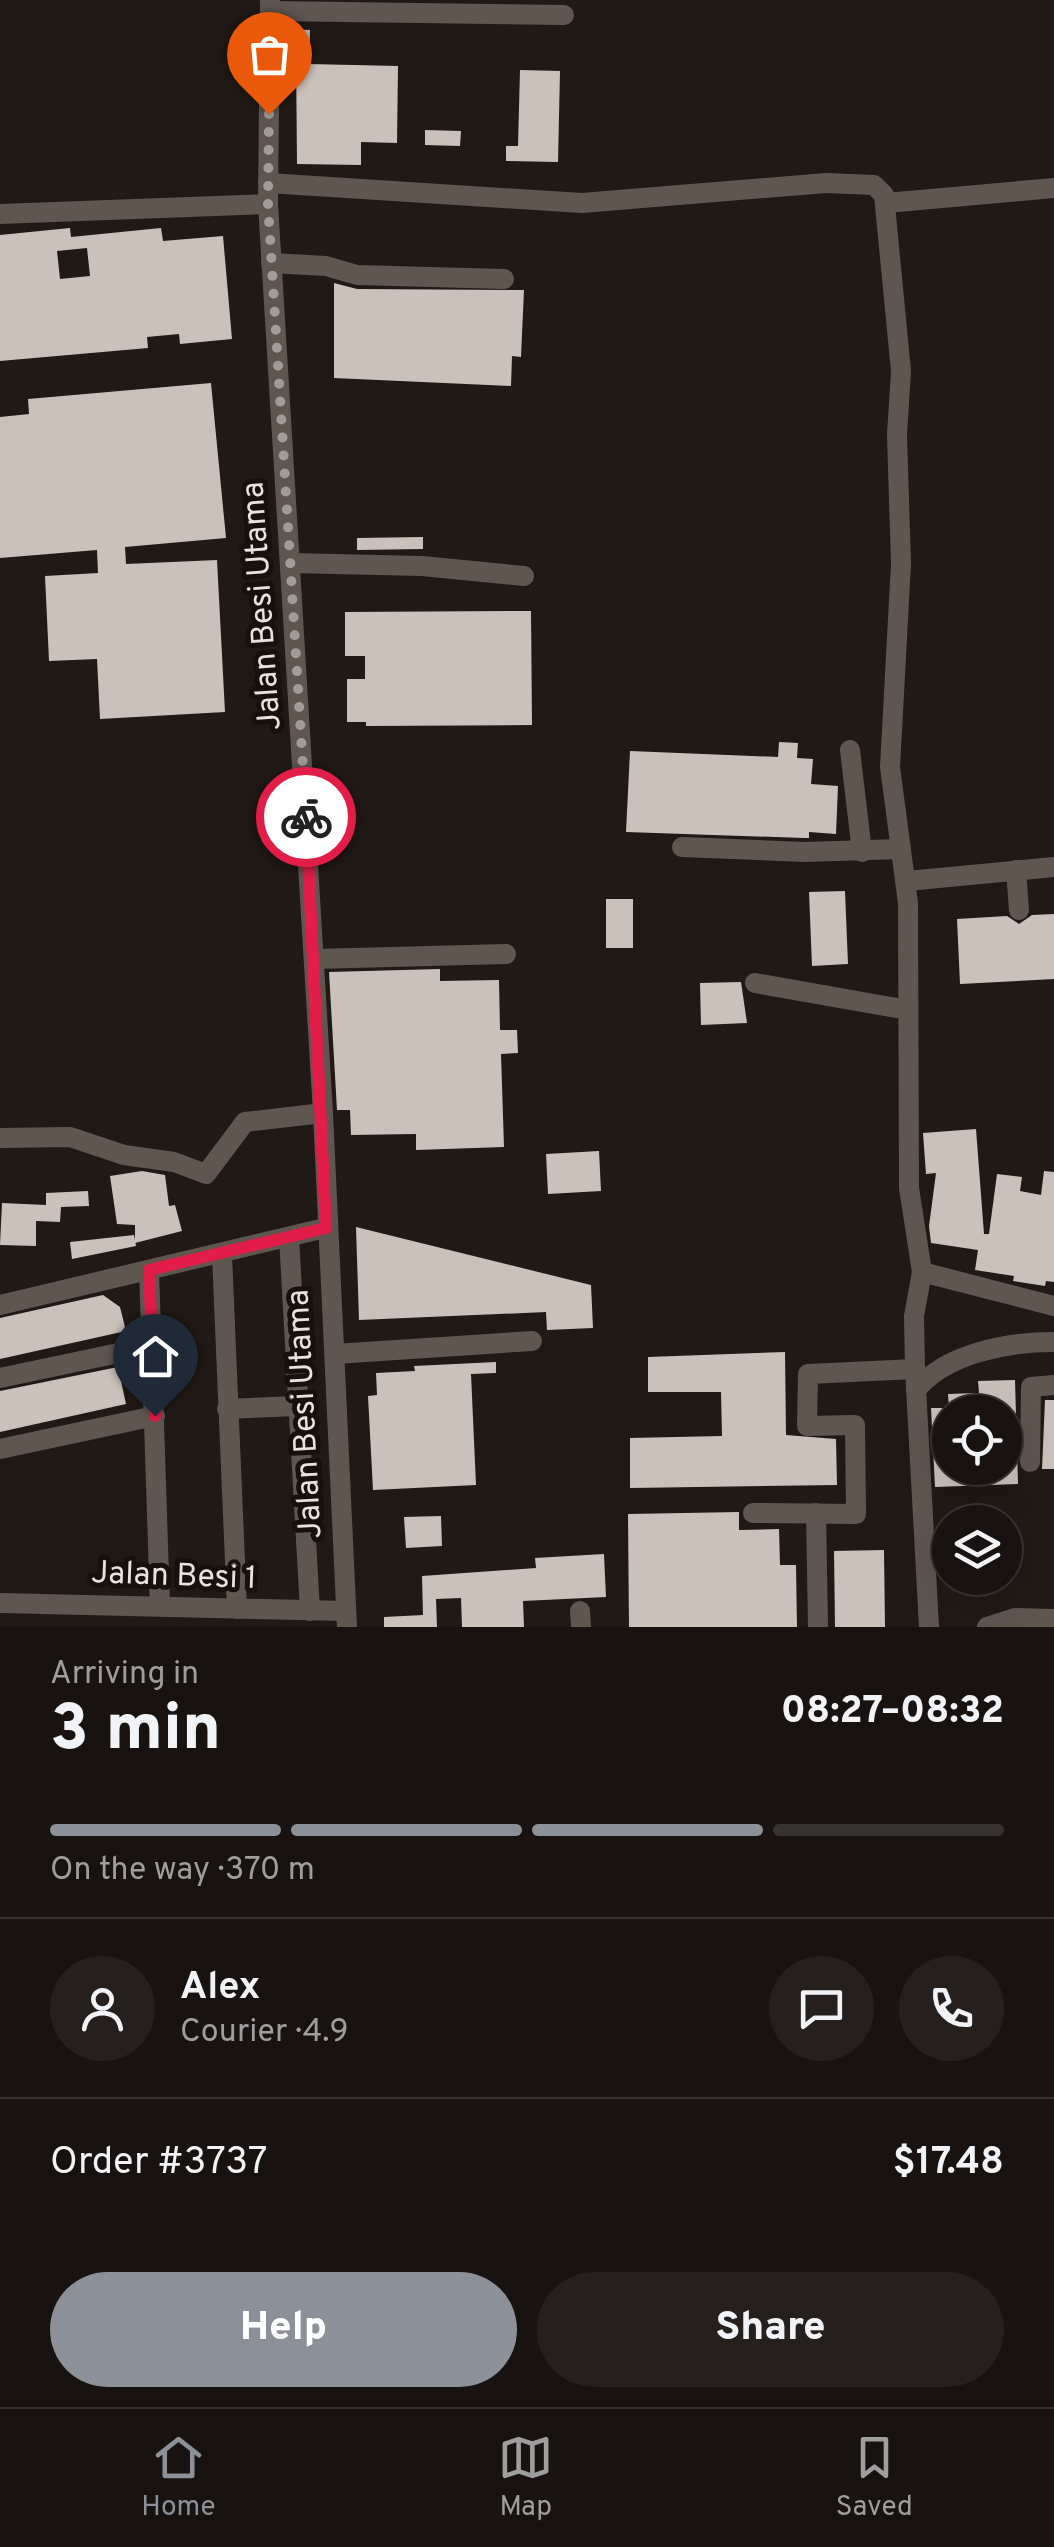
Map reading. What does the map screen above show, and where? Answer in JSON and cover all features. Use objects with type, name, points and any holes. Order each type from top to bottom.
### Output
[{"type":"street","points":[[270,6],[564,15]]},
{"type":"street","name":"Jalan Besi Utama","points":[[270,6],[268,193],[324,1113],[326,1228],[336,1354],[347,1619]]},
{"type":"street","points":[[0,214],[268,193],[582,203],[843,183],[874,186],[886,203],[901,371],[897,435],[901,564],[890,767],[907,880],[909,1188],[922,1272],[914,1316],[915,1380],[929,1627]]},
{"type":"street","points":[[886,203],[1054,188]]},
{"type":"street","points":[[272,263],[326,266],[358,275],[504,279]]},
{"type":"street","points":[[291,563],[422,566],[524,576]]},
{"type":"street","points":[[850,750],[862,852]]},
{"type":"street","points":[[682,847],[862,852],[901,849]]},
{"type":"street","points":[[907,880],[1054,867]]},
{"type":"street","points":[[1016,870],[1019,910]]},
{"type":"street","points":[[314,959],[506,954]]},
{"type":"street","points":[[755,984],[908,1010]]},
{"type":"street","points":[[0,1138],[70,1137],[124,1155],[174,1162],[206,1174],[246,1122],[324,1113]]},
{"type":"street","points":[[0,1304],[326,1228]]},
{"type":"street","points":[[289,1237],[310,1611]]},
{"type":"street","points":[[222,1255],[237,1609]]},
{"type":"street","points":[[149,1270],[160,1606]]},
{"type":"street","points":[[922,1272],[1054,1306]]},
{"type":"street","points":[[336,1354],[532,1340]]},
{"type":"street","points":[[753,1513],[856,1514],[855,1425],[808,1426],[808,1374],[915,1380],[972,1353],[1054,1342]]},
{"type":"street","points":[[0,1378],[152,1346]]},
{"type":"street","points":[[1030,1462],[1031,1387],[1054,1385]]},
{"type":"street","points":[[227,1409],[296,1406]]},
{"type":"street","points":[[0,1449],[155,1416]]},
{"type":"street","points":[[816,1513],[818,1626]]},
{"type":"street","name":"Jalan Besi 1","points":[[0,1603],[310,1611],[347,1619]]},
{"type":"street","points":[[988,1627],[1015,1618],[1054,1618]]},
{"type":"building","points":[[287,29],[310,30],[309,64],[398,66],[397,143],[361,142],[361,165],[297,164],[296,52],[287,51]]},
{"type":"building","points":[[520,70],[560,71],[558,162],[506,161],[506,146],[518,146]]},
{"type":"building","points":[[425,130],[461,131],[460,146],[425,145]]},
{"type":"building","points":[[70,228],[71,237],[161,228],[163,241],[223,236],[232,339],[180,344],[179,334],[147,337],[148,348],[0,361],[0,235]],"holes":[[[87,248],[90,276],[60,279],[57,251]]]},
{"type":"building","points":[[334,283],[357,289],[524,290],[521,357],[512,356],[511,386],[334,378]]},
{"type":"building","points":[[211,383],[226,538],[125,547],[126,564],[217,560],[225,712],[100,719],[97,659],[49,661],[45,576],[98,573],[97,550],[0,558],[0,417],[29,414],[28,399]]},
{"type":"building","points":[[423,537],[423,549],[357,550],[357,538]]},
{"type":"building","points":[[531,611],[532,725],[366,726],[366,722],[347,722],[347,679],[365,679],[365,656],[345,656],[345,612]]},
{"type":"building","points":[[779,742],[798,743],[797,758],[813,759],[811,784],[838,786],[836,834],[809,832],[809,838],[804,838],[626,832],[630,751],[778,757]]},
{"type":"building","points":[[845,891],[848,964],[812,966],[809,892]]},
{"type":"building","points":[[606,899],[633,899],[633,948],[606,948]]},
{"type":"building","points":[[1054,914],[1054,979],[960,984],[957,919],[1007,916],[1019,924],[1032,915]]},
{"type":"building","points":[[440,969],[440,981],[499,980],[500,1030],[517,1030],[518,1053],[501,1054],[504,1147],[416,1150],[416,1134],[351,1135],[350,1110],[337,1110],[329,972]]},
{"type":"building","points":[[741,982],[747,1023],[701,1025],[700,983]]},
{"type":"building","points":[[976,1129],[984,1234],[989,1234],[997,1174],[1022,1177],[1020,1191],[1041,1195],[1044,1171],[1054,1172],[1054,1282],[1046,1281],[1045,1286],[975,1270],[978,1250],[931,1243],[929,1226],[936,1173],[926,1174],[923,1133]]},
{"type":"building","points":[[599,1151],[601,1191],[548,1194],[546,1154]]},
{"type":"building","points":[[142,1171],[165,1175],[169,1206],[175,1205],[182,1231],[135,1243],[135,1225],[117,1224],[110,1176]]},
{"type":"building","points":[[88,1191],[89,1206],[61,1207],[60,1222],[36,1221],[36,1246],[0,1245],[2,1203],[46,1205],[46,1193]]},
{"type":"building","points":[[356,1227],[591,1285],[593,1328],[547,1330],[546,1312],[359,1320]]},
{"type":"building","points":[[134,1235],[136,1246],[72,1259],[70,1242]]},
{"type":"building","points":[[103,1295],[120,1307],[126,1331],[0,1359],[0,1318]]},
{"type":"building","points":[[785,1352],[786,1435],[836,1439],[837,1485],[630,1488],[630,1438],[722,1436],[721,1392],[648,1392],[648,1357]]},
{"type":"building","points":[[496,1362],[496,1373],[471,1374],[476,1485],[373,1490],[368,1396],[377,1395],[376,1373],[415,1371],[414,1366]]},
{"type":"building","points":[[118,1367],[126,1404],[0,1432],[0,1391]]},
{"type":"building","points":[[1015,1380],[1015,1395],[948,1394],[979,1393],[978,1381]]},
{"type":"building","points":[[1045,1400],[1054,1400],[1054,1469],[1042,1469]]},
{"type":"building","points":[[739,1512],[739,1530],[779,1529],[780,1565],[796,1565],[797,1627],[629,1627],[628,1514]]},
{"type":"building","points":[[441,1516],[442,1546],[406,1548],[404,1517]]},
{"type":"building","points":[[884,1550],[885,1627],[835,1627],[834,1551]]},
{"type":"building","points":[[604,1554],[606,1597],[523,1601],[524,1627],[462,1627],[461,1598],[436,1599],[437,1627],[384,1627],[384,1617],[423,1615],[422,1576],[536,1568],[535,1558]]},
{"type":"way so far","points":[[269,114],[268,204],[306,817]]},
{"type":"route","points":[[155,1416],[149,1270],[326,1228],[324,1113],[306,817]]}]
